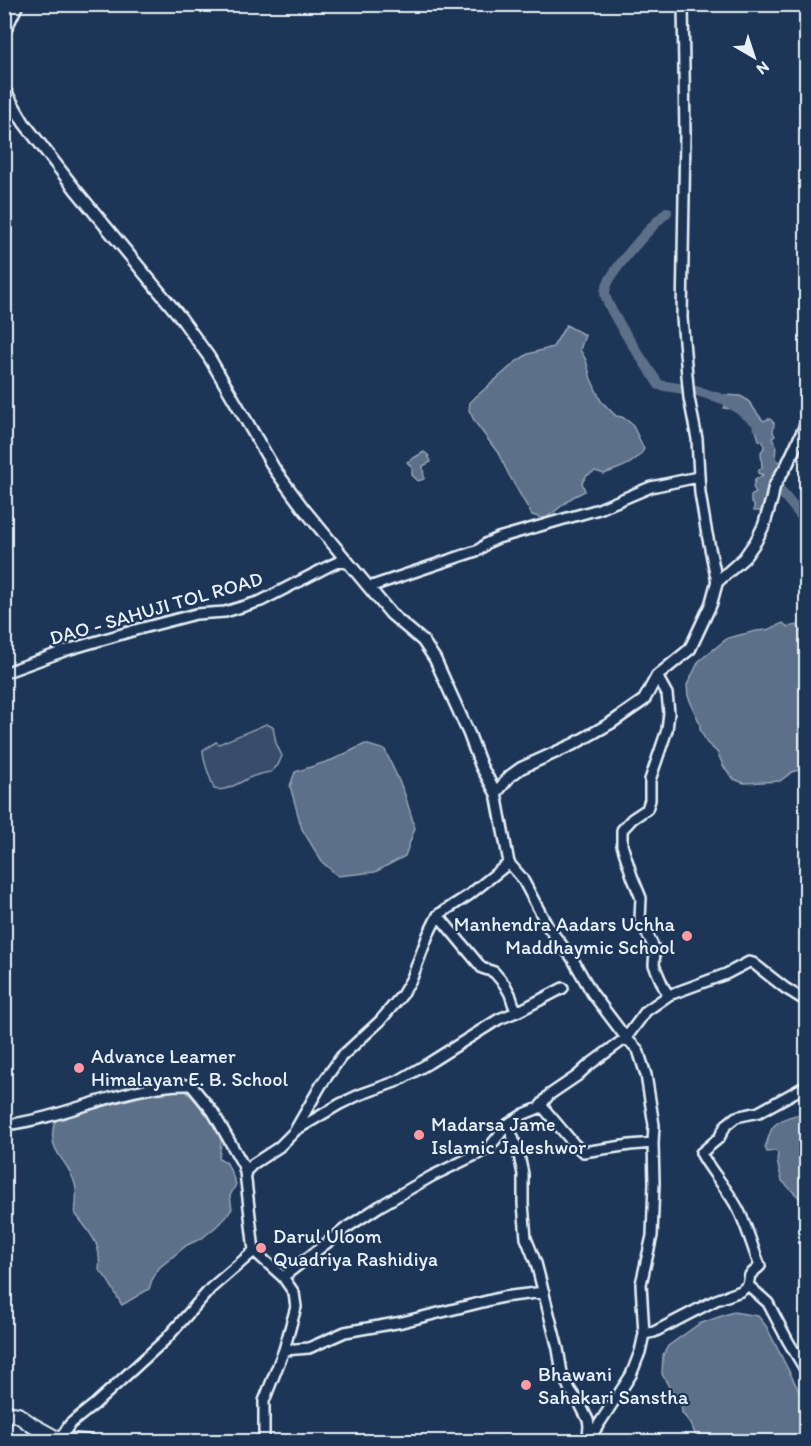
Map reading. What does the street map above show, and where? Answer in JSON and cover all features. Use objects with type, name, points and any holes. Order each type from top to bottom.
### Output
[{"type":"highway","points":[[4,27],[15,4]]},
{"type":"main road","points":[[4,1412],[18,1415],[59,1441],[87,1442]]},
{"type":"street","points":[[496,793],[510,776],[521,768],[574,744],[611,723],[644,700],[657,676],[690,649],[711,604],[717,582],[698,477],[697,439],[689,398],[682,318],[685,134],[683,4]]},
{"type":"street","points":[[4,89],[24,123],[181,318],[209,357],[275,470],[303,508],[391,614],[423,641],[435,659],[481,766],[496,793],[509,863],[522,878],[548,927],[572,958],[592,993],[626,1038],[638,1050],[646,1075],[654,1125],[652,1236],[641,1284],[644,1334],[631,1375],[588,1441]]},
{"type":"street","points":[[717,582],[744,558],[756,541],[764,525],[774,487],[807,424]]},
{"type":"street","points":[[369,587],[478,550],[498,538],[600,509],[651,487],[698,477]]},
{"type":"street","name":"DAO - SAHUJI TOL ROAD","points":[[4,673],[67,650],[139,629],[196,614],[225,612],[261,601],[338,562],[349,563]]},
{"type":"street","points":[[657,676],[667,694],[669,713],[667,730],[651,780],[647,809],[632,819],[622,830],[622,845],[641,898],[640,919],[655,950],[654,964],[669,995]]},
{"type":"street","points":[[294,1132],[321,1085],[341,1057],[380,1021],[402,995],[438,915],[469,895],[509,863]]},
{"type":"street","points":[[438,915],[482,968],[494,972],[505,985],[514,1006],[519,1011]]},
{"type":"street","points":[[283,1277],[346,1228],[380,1206],[432,1176],[488,1149],[508,1124],[539,1108],[549,1095],[626,1038],[646,1011],[669,995],[726,974],[749,962],[807,1001]]},
{"type":"street","points":[[245,1172],[279,1147],[294,1132],[340,1104],[398,1081],[499,1019],[563,988]]},
{"type":"street","points":[[4,1125],[27,1122],[149,1088],[191,1085],[213,1112],[243,1165],[254,1251],[283,1277],[294,1293],[296,1307],[284,1350],[264,1401],[264,1442]]},
{"type":"street","points":[[644,1334],[654,1332],[682,1316],[741,1291],[748,1285],[750,1275],[760,1266],[740,1213],[727,1190],[706,1164],[701,1153],[719,1138],[726,1125],[736,1117],[759,1112],[807,1086]]},
{"type":"street","points":[[541,1105],[583,1152],[630,1144],[653,1143]]},
{"type":"street","points":[[508,1124],[518,1151],[523,1174],[526,1238],[544,1292],[562,1373],[588,1420],[588,1441]]},
{"type":"street","points":[[59,1441],[70,1424],[166,1339],[211,1288],[254,1251]]},
{"type":"street","points":[[748,1285],[768,1303],[807,1371]]},
{"type":"street","points":[[284,1350],[309,1348],[345,1332],[402,1322],[503,1297],[544,1292]]},
{"type":"shaded area","points":[[566,325],[585,335],[580,350],[601,401],[616,416],[632,424],[644,449],[627,465],[604,474],[595,471],[586,476],[582,483],[585,491],[573,497],[545,519],[532,515],[498,453],[469,410],[470,402],[517,361],[528,354],[553,347]]},
{"type":"shaded area","points":[[725,395],[744,398],[764,421],[770,419],[774,423],[775,436],[772,438],[776,445],[775,459],[782,464],[768,485],[765,511],[754,511],[754,505],[751,502],[751,496],[756,493],[753,487],[755,480],[763,475],[758,473],[762,468],[763,441],[759,440],[752,422],[744,411],[724,408],[727,401]]},
{"type":"shaded area","points":[[424,452],[431,462],[423,466],[424,479],[418,481],[412,475],[412,468],[407,462]]},
{"type":"shaded area","points":[[783,623],[788,627],[797,625],[806,637],[806,768],[792,772],[780,781],[744,783],[734,779],[724,767],[717,752],[707,743],[688,696],[687,685],[699,661],[728,638],[767,630]]},
{"type":"shaded area","points":[[266,724],[273,727],[276,743],[282,756],[278,765],[271,772],[251,777],[227,788],[214,789],[205,765],[203,750],[216,742],[219,744]]},
{"type":"shaded area","points":[[365,744],[385,750],[404,792],[415,828],[405,856],[375,872],[338,876],[322,862],[302,829],[290,786],[295,772],[332,760]]},
{"type":"shaded area","points":[[170,1089],[185,1091],[220,1131],[219,1158],[227,1163],[236,1184],[230,1196],[232,1209],[202,1238],[187,1245],[159,1268],[149,1289],[122,1305],[99,1270],[99,1252],[94,1239],[75,1213],[76,1187],[72,1175],[55,1148],[53,1132],[55,1121]]},
{"type":"shaded area","points":[[806,1114],[806,1203],[782,1181],[777,1161],[778,1153],[767,1152],[765,1147],[776,1124],[788,1117]]},
{"type":"shaded area","points":[[733,1312],[758,1316],[766,1326],[800,1393],[806,1410],[806,1431],[794,1441],[698,1441],[691,1424],[682,1413],[681,1403],[662,1374],[663,1355],[668,1346],[699,1324]]},
{"type":"waterway","points":[[667,212],[621,263],[607,285],[605,293],[607,300],[619,324],[659,385],[697,391],[726,400],[756,422],[758,427]]},
{"type":"waterway","points":[[771,458],[779,489],[806,522]]},
{"type":"place","name":"Manhendra Aadars Uchha Maddhaymic School","points":[[687,936]]},
{"type":"place","name":"Advance Learner Himalayan E. B. School","points":[[79,1068]]},
{"type":"place","name":"Madarsa Jame Islamic Jaleshwor","points":[[419,1135]]},
{"type":"place","name":"Darul Uloom Quadriya Rashidiya","points":[[261,1248]]},
{"type":"place","name":"Bhawani Sahakari Sanstha","points":[[526,1385]]}]
